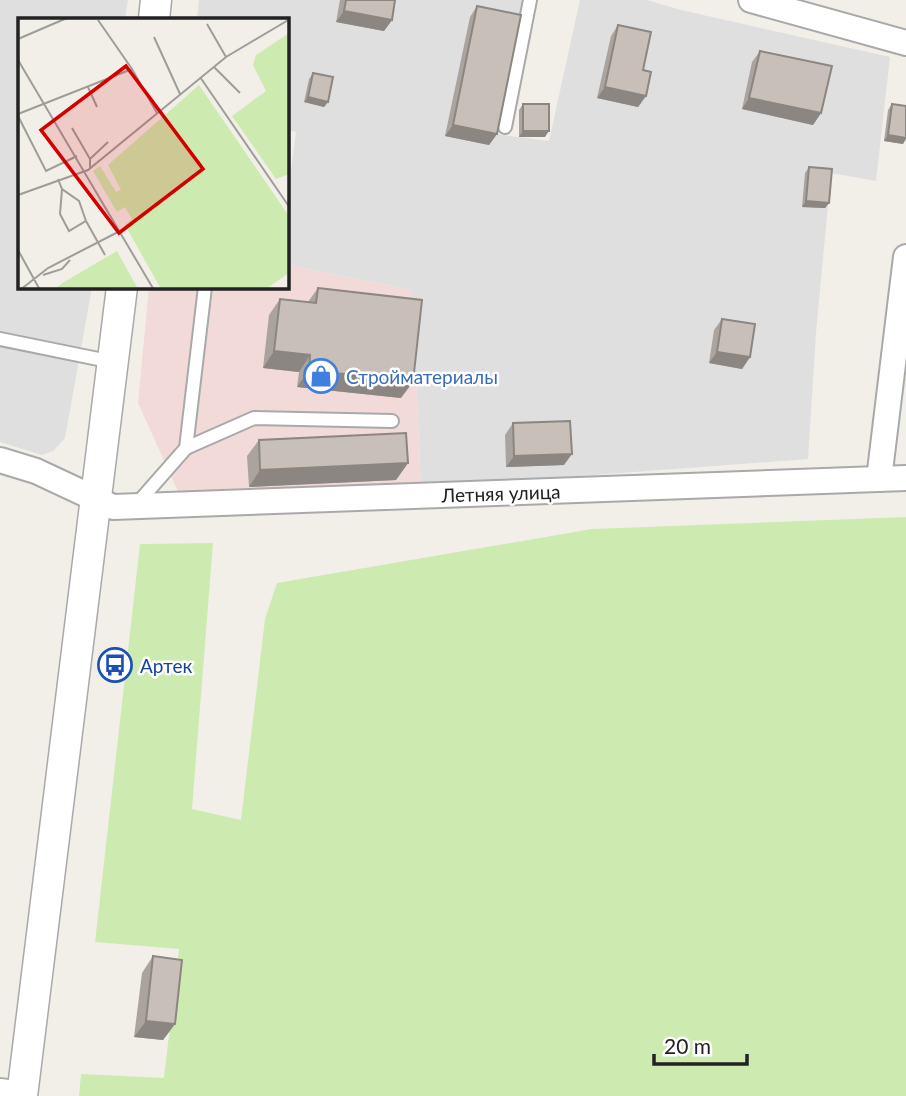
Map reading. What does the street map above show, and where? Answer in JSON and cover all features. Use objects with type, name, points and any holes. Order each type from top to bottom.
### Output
[{"type":"street","points":[[154,18],[156,0]]},
{"type":"street","points":[[751,0],[906,43]]},
{"type":"street","points":[[879,479],[906,257]]},
{"type":"street","points":[[15,1093],[98,499],[122,289]]},
{"type":"street","name":"Летняя улица","points":[[0,460],[36,471],[113,507],[906,478]]},
{"type":"lane","points":[[505,127],[530,0]]},
{"type":"lane","points":[[186,448],[205,289]]},
{"type":"lane","points":[[0,339],[113,362]]},
{"type":"lane","points":[[135,506],[186,448],[254,418],[392,421]]},
{"type":"shaded area","points":[[0,0],[128,0],[125,18],[18,18],[18,289],[92,289],[65,438],[53,451],[42,455],[0,442]]},
{"type":"shaded area","points":[[199,0],[523,0],[495,134],[549,141],[580,0],[647,0],[890,57],[876,181],[831,173],[816,333],[808,459],[421,488],[412,290],[289,265],[289,184],[296,132],[289,130],[289,18],[197,18]]},
{"type":"shaded area","points":[[289,265],[412,290],[421,488],[180,496],[138,403],[149,289],[289,289]]},
{"type":"green space","points":[[906,517],[906,1096],[79,1096],[81,1074],[164,1078],[179,949],[95,942],[140,544],[213,543],[192,809],[241,820],[265,619],[277,583],[592,529]]},
{"type":"building","points":[[346,0],[395,0],[392,20],[344,11]]},
{"type":"building","points":[[477,6],[521,15],[497,134],[453,125]]},
{"type":"building","points":[[618,25],[651,32],[643,70],[651,72],[646,96],[605,87]]},
{"type":"building","points":[[760,51],[832,66],[821,113],[749,98]]},
{"type":"building","points":[[313,73],[333,77],[328,102],[308,97]]},
{"type":"building","points":[[523,104],[549,104],[549,131],[523,131]]},
{"type":"building","points":[[892,104],[906,106],[906,138],[888,135]]},
{"type":"building","points":[[809,167],[832,169],[829,203],[806,201]]},
{"type":"building","points":[[318,288],[422,300],[413,382],[309,370],[310,355],[274,351],[280,299],[316,303]]},
{"type":"building","points":[[722,319],[755,324],[750,357],[717,352]]},
{"type":"building","points":[[570,421],[572,454],[514,456],[513,423]]},
{"type":"building","points":[[406,433],[408,463],[260,470],[259,440]]},
{"type":"building","points":[[153,956],[182,960],[175,1024],[146,1021]]},
{"type":"place","name":"Стройматериалы","points":[[321,376]]},
{"type":"place","name":"Артек","points":[[115,665]]}]
